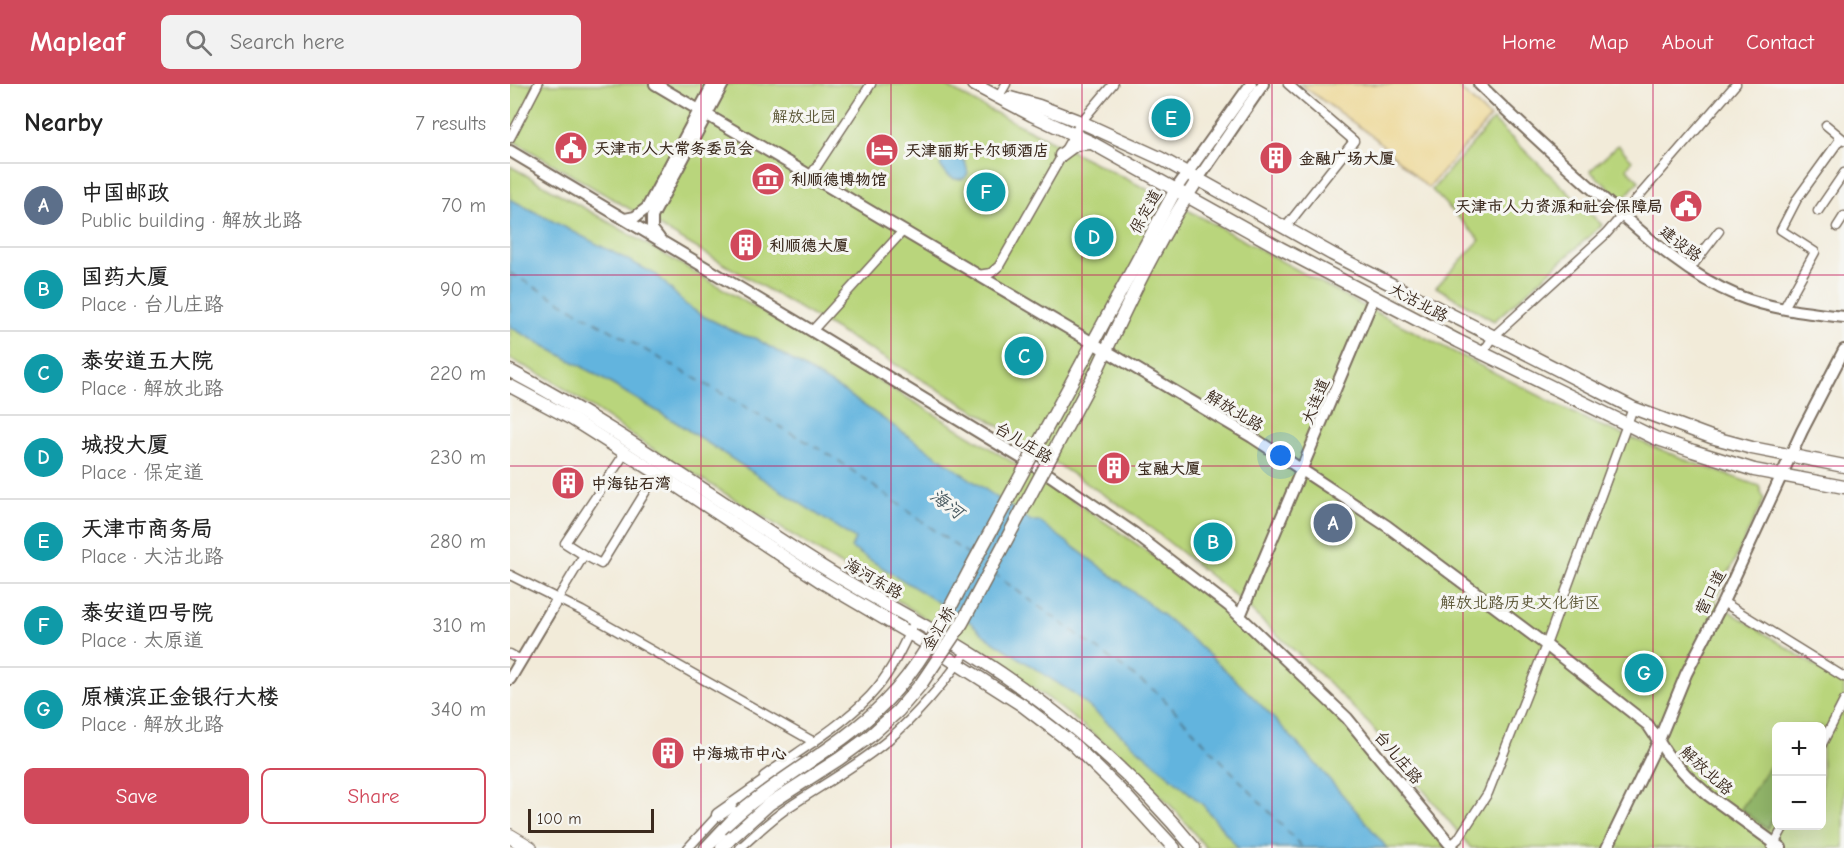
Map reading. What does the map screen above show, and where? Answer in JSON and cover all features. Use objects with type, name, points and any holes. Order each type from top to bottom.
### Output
[{"type":"main road","name":"大沽北路","points":[[973,84],[1182,189],[1280,248],[1482,354],[1628,424],[1693,452],[1754,470],[1844,487]]},
{"type":"main road","name":"大沽北路","points":[[999,96],[1039,106],[1081,122],[1160,158],[1182,189]]},
{"type":"main road","points":[[1061,155],[1076,144],[1092,143]]},
{"type":"main road","name":"大沽北路","points":[[1198,179],[1285,228],[1633,408],[1711,437],[1844,466]]},
{"type":"main road","points":[[1166,217],[1182,189],[1198,179]]},
{"type":"main road","points":[[1182,189],[1223,194]]},
{"type":"main road","points":[[1166,217],[1189,207],[1209,207]]},
{"type":"main road","name":"保定道","points":[[1082,363],[1166,217]]},
{"type":"main road","name":"保定道","points":[[1097,370],[1166,217]]},
{"type":"main road","name":"金汇桥","points":[[737,808],[842,740],[874,714],[899,687],[922,655],[1082,363]]},
{"type":"main road","name":"金汇桥","points":[[726,843],[769,804],[869,737],[898,711],[921,684],[962,623],[1097,370]]},
{"type":"main road","name":"海河东路","points":[[510,371],[563,399],[822,567],[967,651],[1032,694],[1066,720],[1144,793],[1194,848]]},
{"type":"main road","name":"海河东路","points":[[510,386],[572,419],[813,576],[909,633],[1022,705],[1073,744],[1127,797],[1174,848]]},
{"type":"main road","points":[[718,815],[737,808]]},
{"type":"main road","points":[[706,848],[737,808]]},
{"type":"main road","points":[[510,836],[530,848]]},
{"type":"street","points":[[510,138],[538,84]]},
{"type":"street","name":"解放北路","points":[[655,84],[1252,437],[1387,526],[1648,724],[1667,754],[1687,776],[1776,847]]},
{"type":"street","points":[[662,241],[652,229],[652,217],[694,137],[713,84]]},
{"type":"street","points":[[625,219],[635,217],[647,208],[702,111],[723,84]]},
{"type":"street","points":[[811,175],[871,84]]},
{"type":"street","points":[[999,96],[1006,84]]},
{"type":"street","points":[[976,275],[991,273],[999,266],[1081,122],[1113,84]]},
{"type":"street","points":[[1182,189],[1251,84]]},
{"type":"street","points":[[1198,179],[1263,84]]},
{"type":"street","points":[[1285,228],[1354,141],[1288,84]]},
{"type":"street","name":"建设路","points":[[1479,84],[1622,216],[1708,282],[1738,296],[1784,308],[1844,317]]},
{"type":"street","points":[[1482,354],[1494,336],[1606,234],[1738,84]]},
{"type":"street","points":[[694,137],[709,125],[718,124],[730,128]]},
{"type":"street","points":[[1784,308],[1815,252],[1781,230],[1797,199],[1843,139],[1826,125]]},
{"type":"street","name":"台儿庄路","points":[[510,150],[1051,476],[1134,533],[1240,616],[1347,718],[1452,847]]},
{"type":"street","points":[[1818,211],[1844,173]]},
{"type":"street","points":[[1837,227],[1844,216]]},
{"type":"street","points":[[1690,269],[1719,231]]},
{"type":"street","points":[[812,331],[902,232]]},
{"type":"street","name":"大连道","points":[[1240,616],[1374,297]]},
{"type":"street","points":[[1072,331],[1081,344],[1082,363]]},
{"type":"street","name":"营口道","points":[[1607,848],[1659,740],[1686,674],[1844,350]]},
{"type":"street","points":[[1452,847],[1488,793],[1546,645],[1633,408]]},
{"type":"street","points":[[625,453],[565,543],[584,555],[601,564],[657,473]]},
{"type":"street","points":[[510,679],[584,555]]},
{"type":"street","points":[[510,575],[582,611],[814,742]]},
{"type":"street","points":[[1723,602],[1844,677]]},
{"type":"street","points":[[688,848],[736,798],[814,742],[871,695],[893,664],[915,621]]},
{"type":"street","points":[[740,848],[767,824],[888,740],[958,664],[967,651]]},
{"type":"street","points":[[510,654],[521,660]]},
{"type":"street","points":[[1826,735],[1844,701]]},
{"type":"street","points":[[1826,745],[1844,711]]},
{"type":"street","points":[[1776,847],[1778,830]]},
{"type":"street","points":[[1776,847],[1782,830]]},
{"type":"green space","name":"解放北路历史文化街区","points":[[510,84],[943,84],[976,103],[1186,209],[1356,302],[1589,421],[1759,486],[1764,499],[1715,602],[1844,684],[1844,848],[1471,848],[1371,726],[1325,679],[1233,594],[1135,515],[982,415],[510,139]]},
{"type":"green space","points":[[1493,120],[1602,225],[1494,321],[1436,287],[1480,240],[1432,190]]},
{"type":"green space","points":[[1618,145],[1632,160],[1627,169],[1639,181],[1622,200],[1590,171]]},
{"type":"green space","points":[[510,166],[927,410],[1064,495],[1153,556],[1238,621],[1290,668],[1361,745],[1430,825],[1446,848],[1206,848],[1177,812],[1127,761],[1048,698],[880,589],[645,444],[550,379],[510,359]]},
{"type":"green space","points":[[1772,763],[1772,820],[1767,829],[1741,809]]},
{"type":"sand","points":[[1300,84],[1455,84],[1490,118],[1428,188],[1376,139]]},
{"type":"water","points":[[952,155],[965,161],[968,173],[965,178],[950,177],[940,165],[943,160]]},
{"type":"water","name":"海河","points":[[510,199],[657,275],[685,304],[703,316],[742,335],[755,338],[843,391],[1031,521],[1040,522],[1154,608],[1229,673],[1311,758],[1387,848],[1238,848],[1203,805],[1073,693],[985,636],[970,622],[851,548],[855,539],[677,423],[510,327]]},
{"type":"ferry route","points":[[510,273],[835,458],[970,556]]},
{"type":"ferry route","points":[[993,573],[1159,694],[1303,848]]},
{"type":"place","name":"天津市商务局","points":[[1171,118]]},
{"type":"place","name":"天津市人大常务委员会","points":[[571,148]]},
{"type":"place","name":"天津丽斯卡尔顿酒店","points":[[882,150]]},
{"type":"place","name":"金融广场大厦","points":[[1276,158]]},
{"type":"place","name":"利顺德博物馆","points":[[768,179]]},
{"type":"place","name":"泰安道四号院","points":[[986,192]]},
{"type":"place","name":"天津市人力资源和社会保障局","points":[[1686,206]]},
{"type":"place","name":"城投大厦","points":[[1094,237]]},
{"type":"place","name":"利顺德大厦","points":[[746,245]]},
{"type":"place","name":"泰安道五大院","points":[[1024,356]]},
{"type":"place","name":"宝融大厦","points":[[1114,468]]},
{"type":"place","name":"中海钻石湾","points":[[568,483]]},
{"type":"place","name":"中国邮政","points":[[1333,523]]},
{"type":"place","name":"国药大厦","points":[[1213,542]]},
{"type":"place","name":"原横滨正金银行大楼","points":[[1644,673]]},
{"type":"place","name":"中海城市中心","points":[[668,753]]},
{"type":"park label","name":"解放北园","points":[[804,116]]}]
